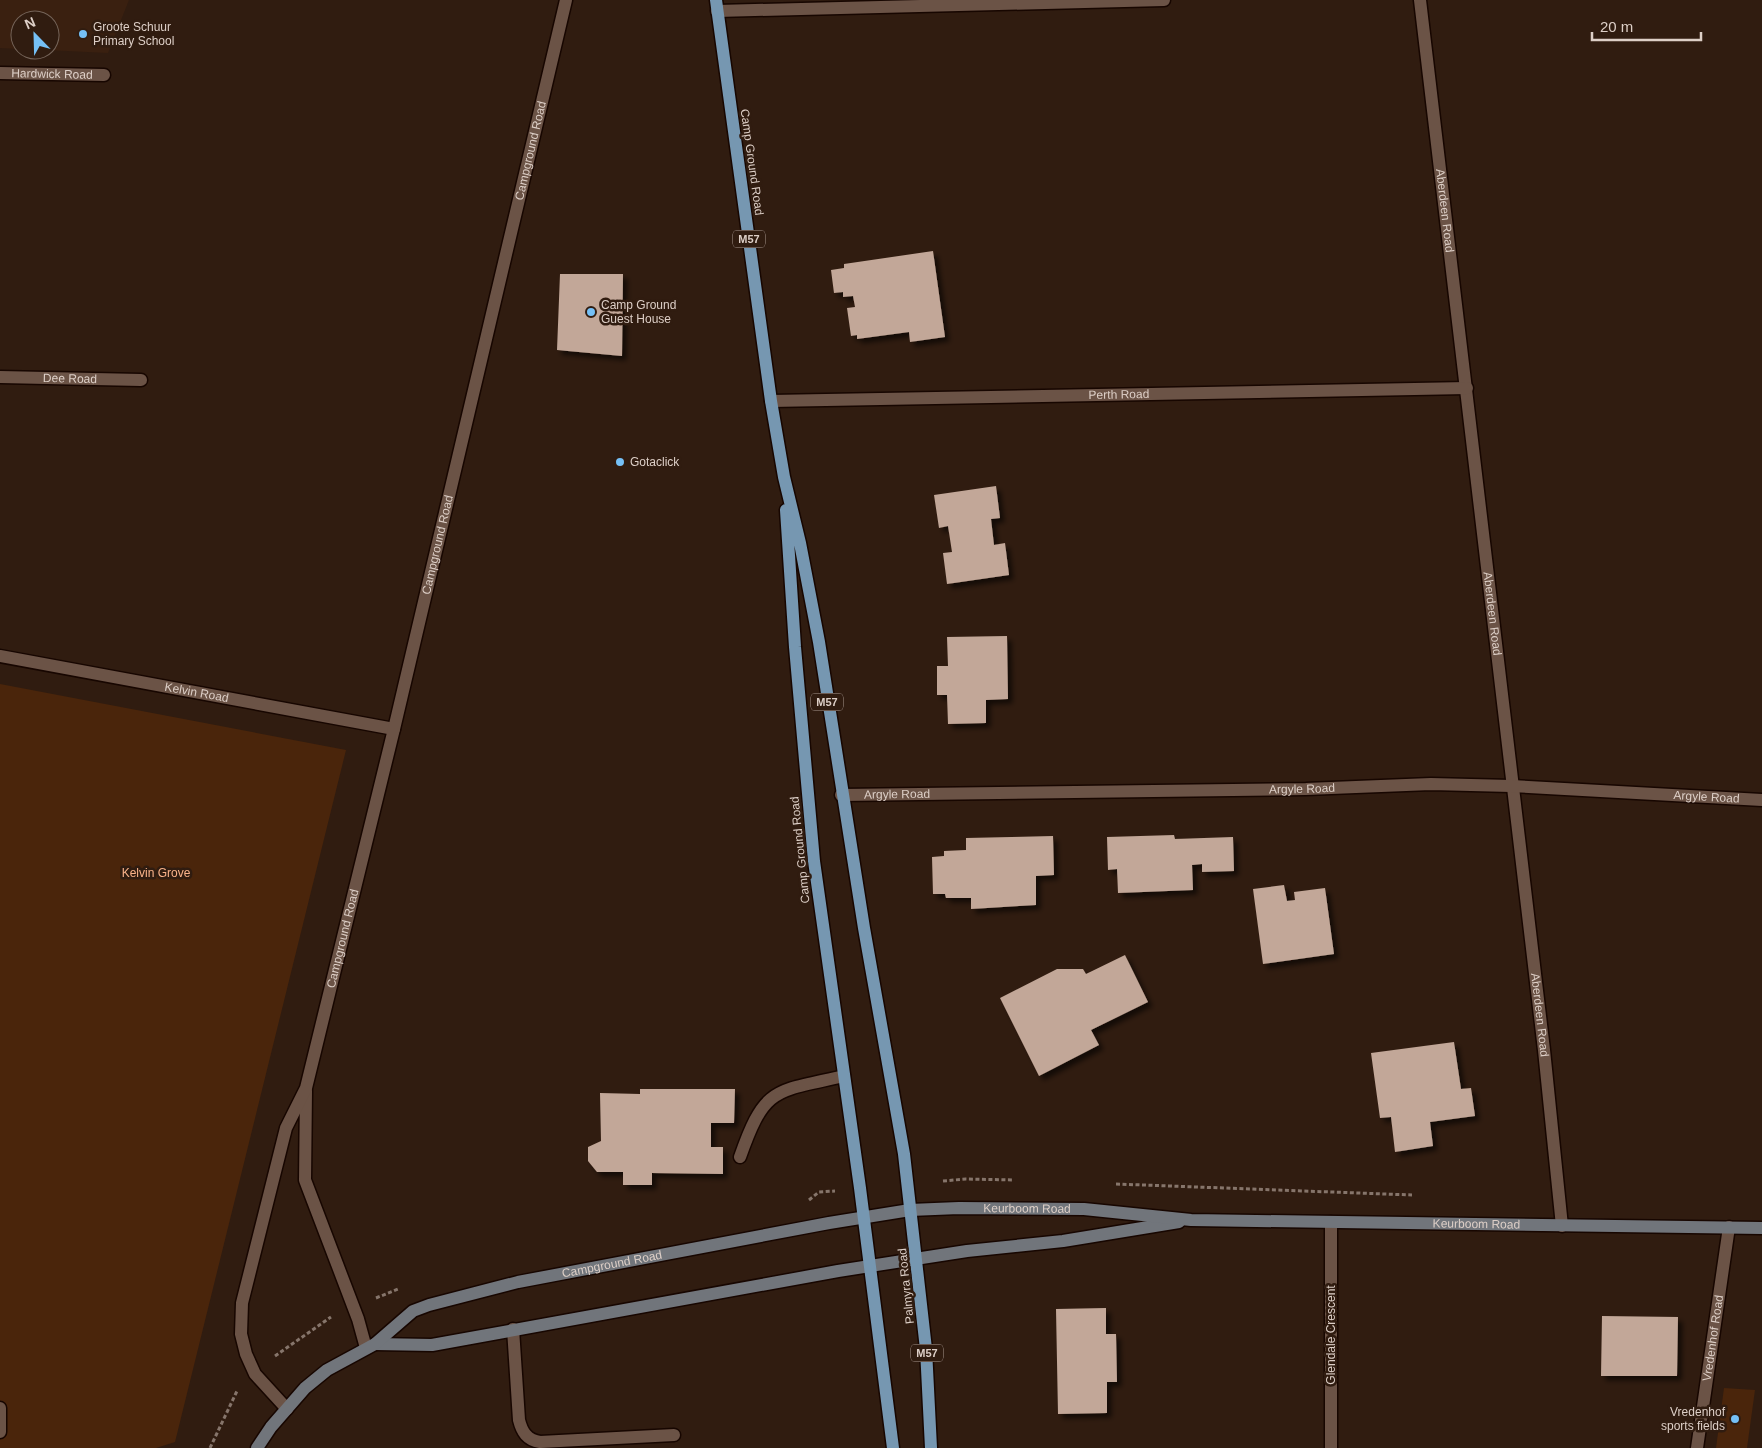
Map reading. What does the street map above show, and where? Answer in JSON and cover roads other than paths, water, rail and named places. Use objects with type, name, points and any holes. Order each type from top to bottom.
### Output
[{"type":"main road","name":"Camp Ground Road","points":[[716,5],[771,401],[784,477],[815,623],[842,795],[904,1154],[910,1210]]},
{"type":"main road","name":"Camp Ground Road","points":[[784,477],[795,647],[814,861],[862,1218]]},
{"type":"main road","name":"Keurboom Road","points":[[862,1218],[910,1210],[958,1208],[1084,1209],[1191,1220],[1762,1228]]},
{"type":"main road","name":"Palmyra Road","points":[[910,1210],[926,1349],[931,1448]]},
{"type":"main road","name":"M57","points":[[862,1218],[893,1448]]},
{"type":"main road","name":"Campground Road","points":[[257,1448],[286,1409],[305,1388],[328,1370],[370,1346],[413,1311],[471,1293],[518,1282],[862,1218]]},
{"type":"main road","name":"Keurboom Road","points":[[869,1267],[966,1251],[1063,1241],[1191,1220]]},
{"type":"main road","points":[[370,1346],[432,1346],[513,1329],[869,1267]]},
{"type":"street","name":"Campground Road","points":[[286,1409],[255,1374],[246,1354],[241,1334],[242,1303],[286,1128],[306,1088],[394,729],[566,0]]},
{"type":"street","points":[[716,5],[1164,0]]},
{"type":"street","name":"Aberdeen Road","points":[[1420,0],[1467,388],[1511,786],[1544,1050],[1562,1226]]},
{"type":"street","name":"Hardwick Road","points":[[0,73],[104,75]]},
{"type":"street","name":"Dee Road","points":[[0,377],[141,380]]},
{"type":"street","name":"Perth Road","points":[[771,401],[1467,388]]},
{"type":"street","name":"Kelvin Road","points":[[0,656],[394,729]]},
{"type":"street","name":"Argyle Road","points":[[842,795],[1306,789],[1431,784],[1511,786],[1762,800]]},
{"type":"street","points":[[740,1157],[753,1122],[768,1099],[780,1092],[844,1076]]},
{"type":"street","name":"Campground Road","points":[[306,1088],[306,1180],[370,1346]]},
{"type":"street","name":"Glendale Crescent","points":[[1331,1222],[1331,1448]]},
{"type":"street","name":"Vredenhof Road","points":[[1697,1448],[1729,1227]]},
{"type":"street","points":[[513,1329],[519,1420],[523,1433],[530,1439],[540,1442],[674,1434]]},
{"type":"street","points":[[0,1408],[0,1432]]},
{"type":"place","name":"Groote Schuur Primary School","points":[[83,34]]},
{"type":"place","name":"Camp Ground Guest House","points":[[591,312]]},
{"type":"place","name":"Gotaclick","points":[[620,462]]},
{"type":"place","name":"Vredenhof sports fields","points":[[1735,1419]]},
{"type":"park label","name":"Kelvin Grove","points":[[156,873]]}]
